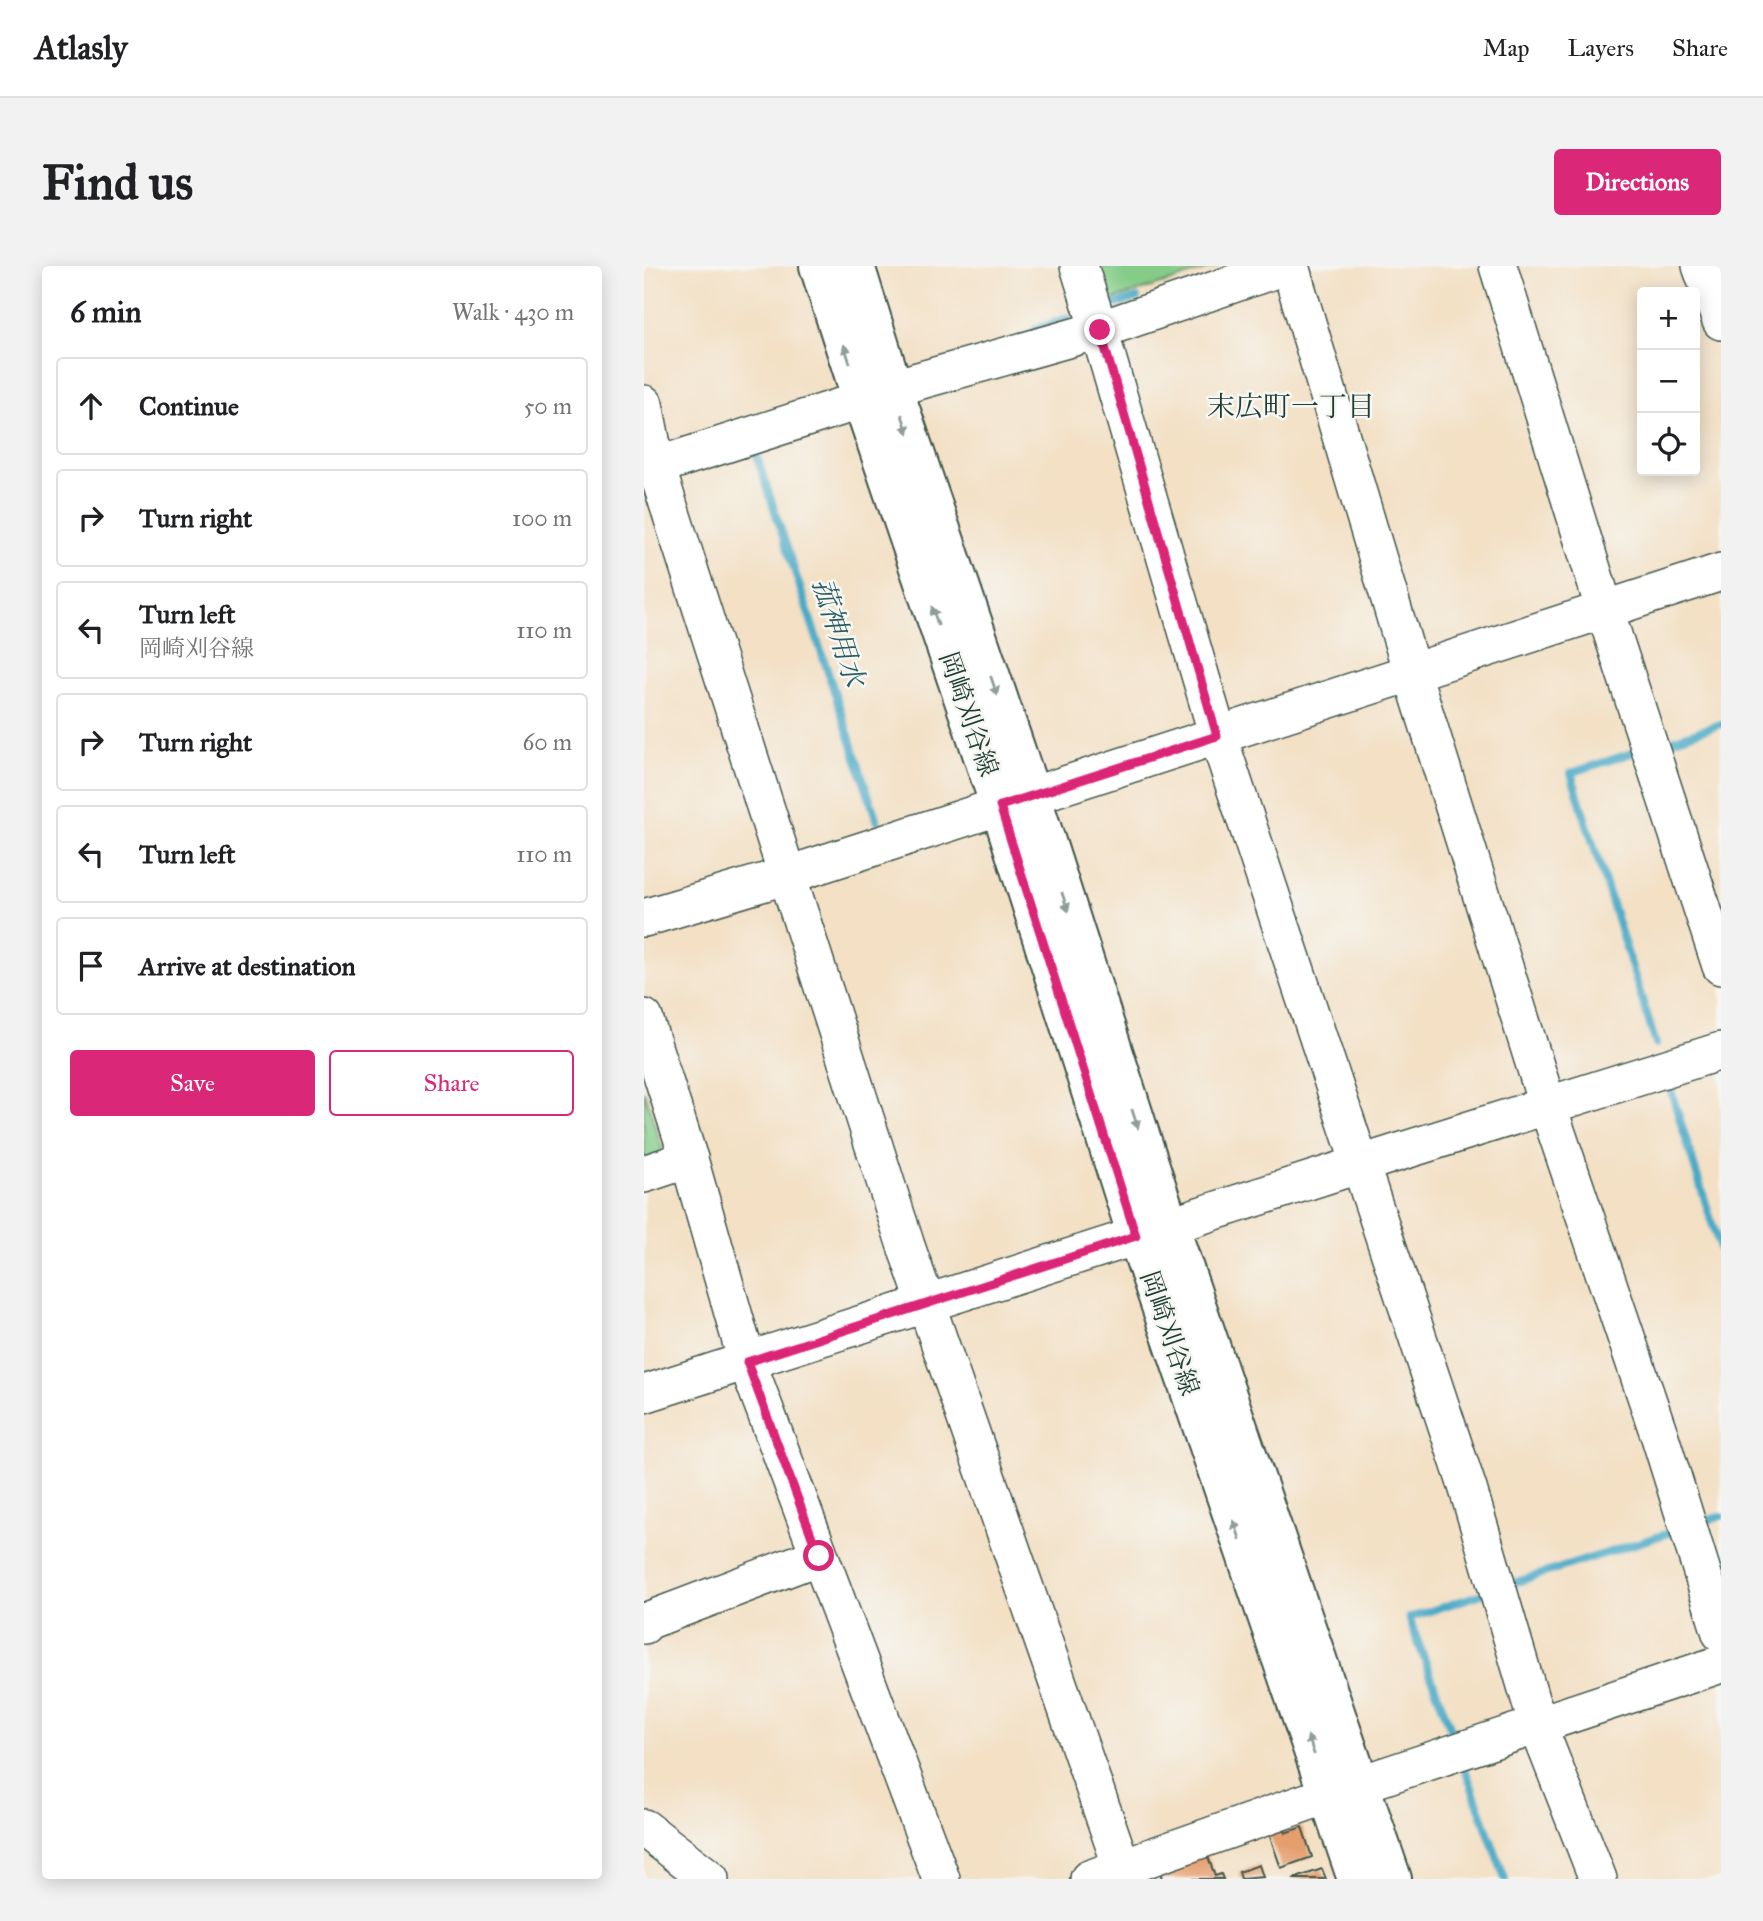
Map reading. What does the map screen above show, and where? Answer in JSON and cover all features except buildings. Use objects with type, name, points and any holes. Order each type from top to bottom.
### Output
[{"type":"main road","name":"岡崎刈谷線","points":[[820,266],[877,394],[1016,800],[1153,1231],[1344,1790],[1392,1879]]},
{"type":"main road","name":"岡崎刈谷線","points":[[855,266],[877,394]]},
{"type":"main road","name":"岡崎刈谷線","points":[[1344,1790],[1357,1879]]},
{"type":"street","points":[[1079,266],[1100,330],[1217,736],[1468,1489],[1538,1726],[1598,1879]]},
{"type":"street","points":[[650,468],[877,394],[1100,330],[1284,266]]},
{"type":"street","points":[[1290,266],[1412,673],[1548,1107],[1660,1437],[1721,1633]]},
{"type":"street","points":[[1498,266],[1605,611],[1721,966]]},
{"type":"street","points":[[1701,266],[1721,321]]},
{"type":"street","points":[[644,404],[650,468],[788,875],[906,1247],[927,1304],[1112,1875],[1344,1790],[1721,1664]]},
{"type":"street","points":[[644,918],[788,875],[1721,572]]},
{"type":"street","points":[[644,1018],[689,1159],[747,1362],[941,1879]]},
{"type":"street","points":[[644,1394],[1721,1051]]},
{"type":"street","points":[[644,1174],[689,1159]]},
{"type":"street","points":[[644,1625],[647,1621],[819,1556]]},
{"type":"street","points":[[644,1828],[710,1879]]},
{"type":"green space","points":[[1089,266],[1218,266],[1102,303]]},
{"type":"green space","points":[[644,1091],[664,1155],[644,1162]]},
{"type":"waterway","name":"菰神用水","points":[[1103,308],[1137,298]]},
{"type":"waterway","name":"菰神用水","points":[[1036,329],[1068,318]]},
{"type":"waterway","name":"菰神用水","points":[[757,457],[877,821]]},
{"type":"waterway","points":[[1663,743],[1721,724]]},
{"type":"waterway","points":[[1641,750],[1571,773],[1656,1044]]},
{"type":"waterway","points":[[1671,1091],[1721,1252]]},
{"type":"waterway","points":[[1703,1522],[1721,1516]]},
{"type":"waterway","points":[[1507,1585],[1675,1531]]},
{"type":"waterway","points":[[1455,1740],[1409,1618],[1485,1593]]},
{"type":"waterway","points":[[1463,1763],[1505,1879]]},
{"type":"district","name":"末広町一丁目","points":[[1291,406]]},
{"type":"route","points":[[819,1556],[747,1362],[1136,1236],[1000,806],[1217,736],[1100,330]]}]
